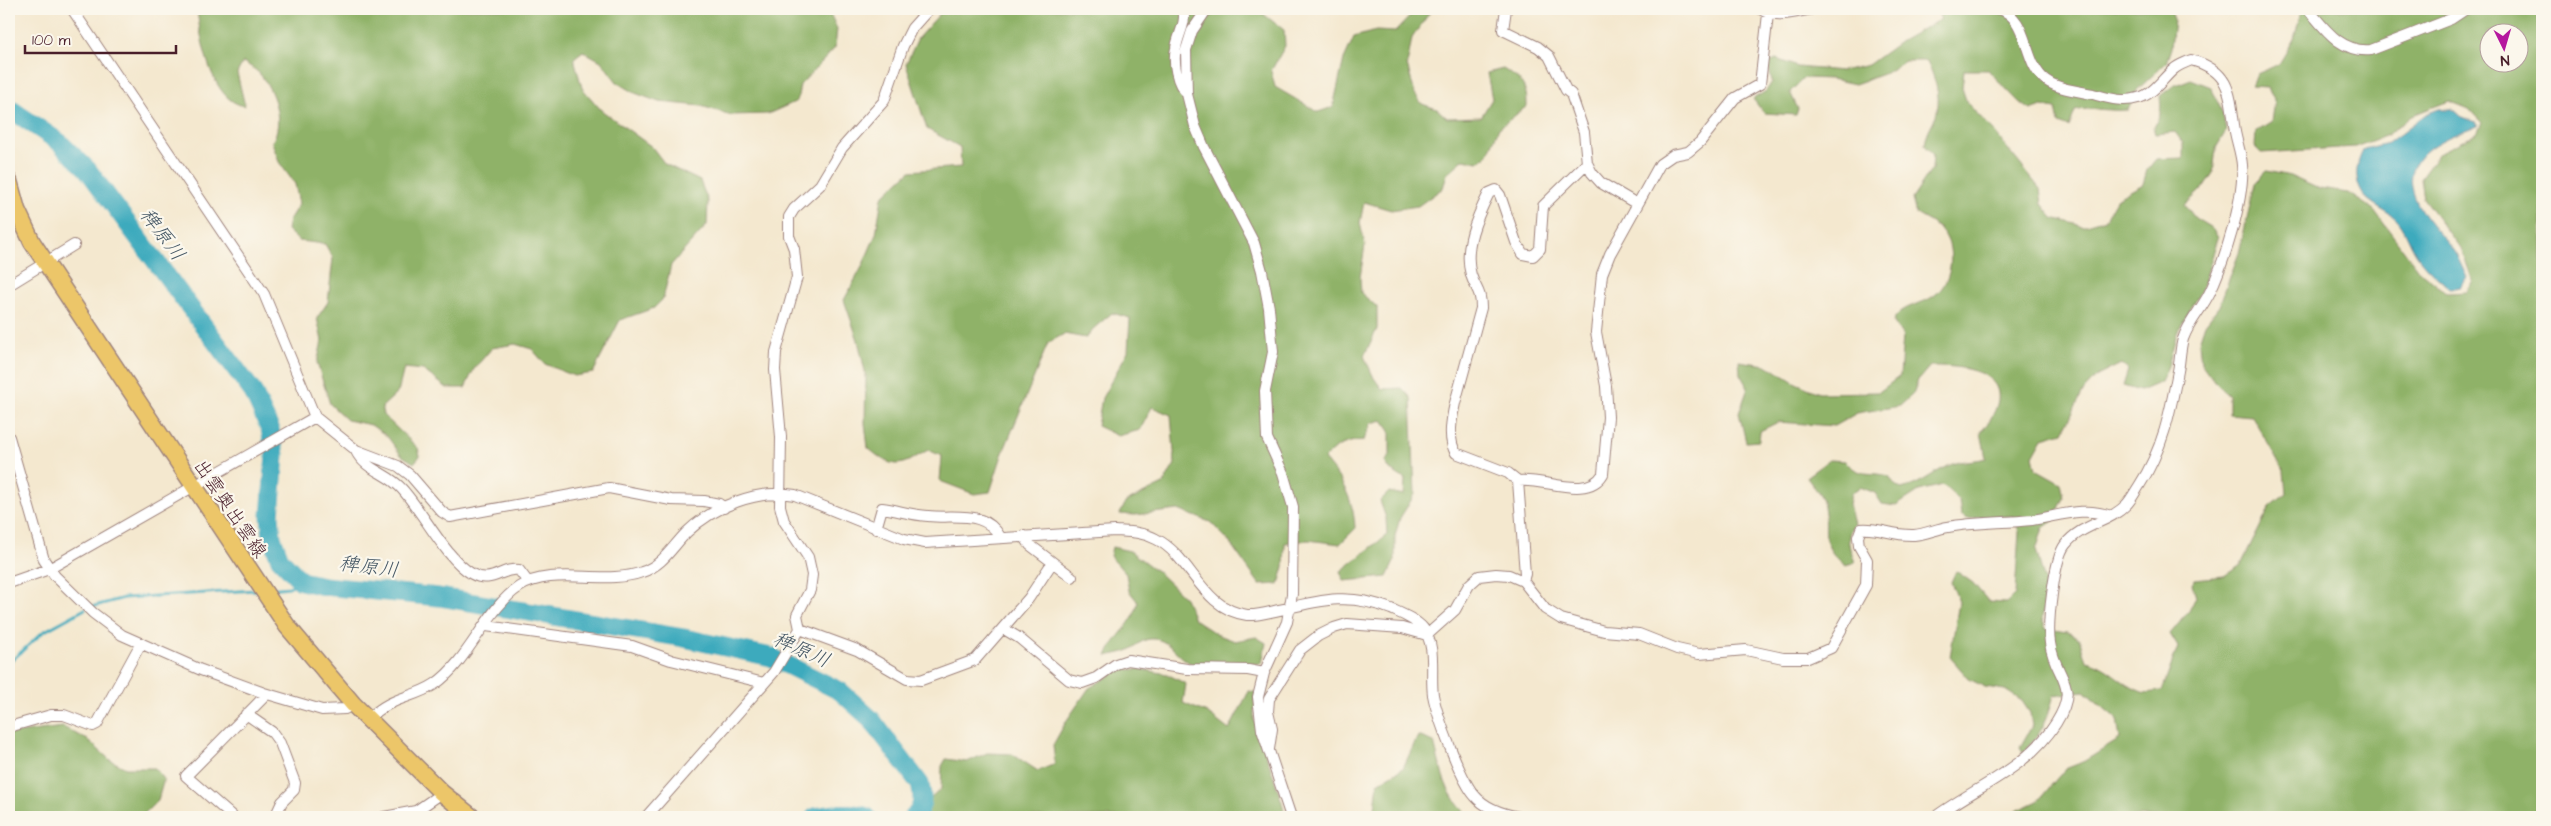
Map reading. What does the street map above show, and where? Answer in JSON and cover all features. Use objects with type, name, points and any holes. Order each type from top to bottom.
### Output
[{"type":"main road","name":"出雲奥出雲線","points":[[9,181],[17,210],[32,242],[267,598],[304,648],[353,704],[442,793],[472,817]]},
{"type":"street","points":[[72,9],[264,294],[314,417],[356,450],[398,466],[410,475],[442,512],[450,517],[608,488],[625,489],[652,497],[704,501],[719,504],[724,508]]},
{"type":"street","points":[[646,817],[774,672],[800,629],[797,615],[810,590],[812,575],[808,557],[784,521],[776,493],[781,436],[776,352],[797,277],[794,249],[790,236],[789,217],[794,209],[820,185],[842,148],[884,101],[903,46],[912,28],[929,9]]},
{"type":"street","points":[[1183,9],[1183,27],[1175,49],[1176,67],[1181,87],[1187,94]]},
{"type":"street","points":[[1207,9],[1192,31],[1186,50],[1187,94],[1195,126],[1254,243],[1262,271],[1270,308],[1273,352],[1265,391],[1267,438],[1283,472],[1293,507],[1294,545],[1290,607],[1287,622],[1264,673],[1258,697],[1258,713],[1291,817]]},
{"type":"street","points":[[1506,9],[1503,30],[1538,47],[1549,56],[1566,90],[1571,94],[1584,132],[1587,163],[1600,183],[1638,204]]},
{"type":"street","points":[[1587,163],[1542,206],[1540,249],[1533,256],[1523,254],[1516,242],[1500,195],[1496,190],[1489,193],[1472,232],[1469,258],[1471,273],[1481,293],[1481,308],[1454,403],[1452,448],[1456,453],[1508,473],[1518,481],[1527,480],[1574,487],[1589,485],[1599,480],[1603,474],[1608,417],[1606,386],[1596,332],[1602,274],[1660,164],[1674,156],[1688,152],[1700,142],[1735,98],[1760,84],[1764,12],[1786,14],[1812,9]]},
{"type":"street","points":[[1935,817],[2025,760],[2059,718],[2067,697],[2066,684],[2058,668],[2050,642],[2051,607],[2058,562],[2064,546],[2077,532],[2111,516],[2126,505],[2151,466],[2161,445],[2183,341],[2191,320],[2209,294],[2239,204],[2243,180],[2242,163],[2235,136],[2231,102],[2224,78],[2206,64],[2191,60],[2175,68],[2156,87],[2140,98],[2118,100],[2063,87],[2043,79],[2033,65],[2018,25],[2003,10],[1998,9]]},
{"type":"street","points":[[2308,9],[2335,40],[2360,51],[2371,50],[2451,19],[2466,9]]},
{"type":"street","points":[[9,285],[74,244]]},
{"type":"street","points":[[9,583],[49,570],[314,417]]},
{"type":"street","points":[[9,437],[44,560],[49,570],[93,613],[122,635],[201,670],[264,694],[322,710],[345,709],[353,704]]},
{"type":"street","points":[[356,450],[359,457],[371,468],[388,475],[413,500],[437,537],[472,574],[491,578],[512,569],[519,570],[528,582]]},
{"type":"street","points":[[1518,481],[1525,574],[1523,581]]},
{"type":"street","points":[[368,719],[390,701],[434,684],[453,668],[510,594],[528,582],[555,577],[628,577],[644,572],[661,562],[687,532],[704,519],[724,508],[762,494],[776,493],[795,495],[876,529],[904,539],[925,543],[1115,531],[1140,532],[1157,539],[1213,600],[1231,612],[1248,615],[1259,614],[1340,597],[1365,600],[1417,622],[1427,635],[1433,695],[1464,777],[1475,796],[1490,808],[1519,817]]},
{"type":"street","points":[[876,529],[882,508],[931,516],[955,515],[972,518],[994,526],[1001,538]]},
{"type":"street","points":[[1427,635],[1455,610],[1469,585],[1479,576],[1496,574],[1509,575],[1523,581],[1545,609],[1562,619],[1604,631],[1639,634],[1677,649],[1699,654],[1746,650],[1783,658],[1808,658],[1831,648],[1866,585],[1867,560],[1859,546],[1858,537],[1861,529],[1867,528],[1897,536],[1917,534],[1948,527],[2034,519],[2070,512],[2100,512],[2111,516]]},
{"type":"street","points":[[1024,536],[1030,545],[1072,577]]},
{"type":"street","points":[[800,629],[857,650],[908,679],[921,680],[975,660],[1004,629],[1029,598],[1052,563]]},
{"type":"street","points":[[489,622],[632,646],[671,660],[764,683]]},
{"type":"street","points":[[1269,749],[1272,729],[1268,712],[1269,699],[1300,650],[1318,636],[1348,624],[1402,628],[1427,635]]},
{"type":"street","points":[[1004,629],[1019,638],[1068,680],[1082,683],[1096,678],[1116,664],[1128,660],[1187,669],[1248,670],[1264,673]]},
{"type":"street","points":[[9,727],[51,715],[64,715],[93,726],[97,724],[141,643]]},
{"type":"street","points":[[233,817],[186,776],[264,694]]},
{"type":"street","points":[[246,714],[272,732],[280,744],[295,782],[294,790],[282,802],[275,817]]},
{"type":"street","points":[[384,817],[416,811],[442,793]]},
{"type":"green space","points":[[197,9],[828,9],[837,29],[835,48],[800,85],[797,101],[768,114],[731,115],[701,106],[659,102],[635,93],[617,82],[601,61],[583,51],[574,58],[582,88],[601,110],[652,147],[665,164],[700,181],[708,201],[707,225],[671,265],[663,299],[654,308],[620,320],[593,373],[574,376],[545,364],[532,349],[515,344],[492,348],[474,369],[465,388],[447,388],[423,370],[404,368],[398,392],[382,407],[383,415],[418,448],[420,456],[414,463],[401,455],[387,436],[371,425],[347,420],[330,404],[317,363],[322,341],[317,318],[328,302],[333,258],[325,244],[299,241],[287,230],[289,220],[299,204],[295,184],[279,162],[272,142],[278,125],[278,116],[273,97],[259,73],[243,62],[237,73],[245,106],[233,102],[224,93],[209,66]]},
{"type":"green space","points":[[944,9],[1257,9],[1284,30],[1285,46],[1271,71],[1275,87],[1318,112],[1333,107],[1344,59],[1354,37],[1376,31],[1395,32],[1417,9],[1432,9],[1412,38],[1407,65],[1415,94],[1422,104],[1437,109],[1447,118],[1481,117],[1492,99],[1487,73],[1503,69],[1522,83],[1526,92],[1527,106],[1499,128],[1487,156],[1478,162],[1464,159],[1447,174],[1443,188],[1418,206],[1391,210],[1364,202],[1360,223],[1365,245],[1360,278],[1361,293],[1377,307],[1377,329],[1364,356],[1374,378],[1382,389],[1402,388],[1411,398],[1415,494],[1400,518],[1395,536],[1395,560],[1387,577],[1344,581],[1341,571],[1387,535],[1386,518],[1380,501],[1389,492],[1404,495],[1405,479],[1390,470],[1385,462],[1390,456],[1390,430],[1383,420],[1371,423],[1364,440],[1342,445],[1324,459],[1337,475],[1350,500],[1355,529],[1340,544],[1308,540],[1285,543],[1284,567],[1279,584],[1260,585],[1227,539],[1210,522],[1178,510],[1135,515],[1120,514],[1126,502],[1163,484],[1175,464],[1171,415],[1152,407],[1140,430],[1118,436],[1097,426],[1102,398],[1128,351],[1130,318],[1112,313],[1093,329],[1086,338],[1064,334],[1048,343],[1002,455],[990,492],[974,494],[940,481],[942,456],[928,450],[910,460],[897,464],[885,460],[868,448],[865,423],[866,376],[858,340],[844,300],[862,267],[876,234],[882,197],[910,171],[961,167],[960,147],[927,129],[906,64],[918,38]]},
{"type":"green space","points":[[1936,9],[2170,9],[2174,19],[2171,48],[2166,63],[2137,90],[2128,110],[2088,109],[2075,111],[2069,127],[2059,123],[2056,108],[2042,106],[2031,110],[2019,102],[1988,70],[1964,70],[1962,88],[1967,103],[1991,128],[2040,189],[2042,204],[2053,218],[2082,226],[2106,219],[2116,199],[2143,184],[2147,170],[2156,159],[2183,158],[2183,143],[2175,132],[2155,134],[2153,126],[2156,123],[2161,108],[2160,96],[2173,86],[2191,79],[2211,87],[2223,114],[2226,131],[2216,148],[2213,173],[2202,189],[2185,205],[2195,218],[2213,229],[2218,238],[2203,287],[2177,333],[2168,366],[2161,382],[2140,391],[2123,386],[2128,370],[2121,364],[2097,376],[2084,390],[2063,432],[2043,438],[2033,456],[2036,469],[2061,483],[2064,498],[2053,521],[2043,528],[2036,550],[2045,582],[2042,619],[2046,629],[2067,632],[2079,638],[2086,661],[2102,667],[2134,689],[2146,693],[2162,691],[2178,647],[2170,634],[2189,611],[2196,597],[2192,584],[2195,579],[2224,576],[2241,565],[2270,507],[2286,494],[2284,471],[2252,416],[2229,414],[2229,395],[2215,382],[2201,363],[2199,342],[2205,324],[2219,306],[2239,253],[2255,183],[2267,171],[2290,176],[2319,189],[2348,193],[2374,210],[2419,271],[2447,293],[2466,292],[2473,281],[2461,249],[2423,198],[2420,179],[2439,153],[2477,134],[2482,123],[2469,109],[2449,101],[2410,116],[2387,135],[2355,147],[2261,153],[2255,147],[2256,132],[2272,122],[2275,100],[2267,88],[2252,87],[2257,74],[2279,64],[2294,39],[2302,9],[2542,9],[2542,817],[2003,817],[2038,801],[2065,769],[2083,762],[2120,739],[2117,719],[2084,691],[2054,695],[2043,726],[2035,739],[2023,752],[2020,747],[2032,726],[2030,713],[2022,701],[2005,690],[1985,687],[1969,679],[1950,657],[1959,602],[1951,582],[1956,571],[1973,583],[1989,602],[2006,603],[2015,594],[2019,532],[2014,516],[1967,519],[1961,515],[1959,500],[1943,485],[1919,491],[1896,506],[1882,504],[1875,493],[1860,487],[1851,493],[1849,505],[1854,524],[1851,529],[1849,543],[1855,562],[1846,566],[1830,549],[1827,542],[1825,510],[1822,499],[1807,476],[1829,460],[1845,461],[1861,472],[1889,476],[1895,485],[1901,489],[1916,484],[1951,464],[1986,458],[1981,432],[1993,414],[1998,400],[1997,388],[1990,379],[1979,373],[1948,366],[1930,366],[1918,380],[1913,394],[1900,406],[1857,413],[1834,426],[1778,422],[1760,431],[1759,441],[1746,442],[1739,413],[1748,388],[1740,374],[1739,361],[1766,365],[1796,383],[1819,393],[1879,392],[1900,376],[1903,336],[1893,321],[1901,311],[1930,299],[1941,289],[1946,281],[1951,263],[1949,244],[1940,229],[1916,214],[1912,199],[1932,169],[1933,155],[1925,145],[1927,134],[1936,116],[1938,99],[1934,79],[1927,61],[1905,61],[1886,73],[1855,84],[1831,79],[1804,78],[1790,92],[1798,109],[1796,115],[1764,113],[1753,99],[1766,91],[1772,82],[1768,63],[1776,59],[1798,67],[1842,71],[1868,65],[1901,41],[1941,19]]},
{"type":"green space","points":[[1112,547],[1130,551],[1158,572],[1185,598],[1194,619],[1216,634],[1235,641],[1256,637],[1266,643],[1262,663],[1220,668],[1196,666],[1185,660],[1165,643],[1154,639],[1144,641],[1128,651],[1107,656],[1129,623],[1138,602],[1129,591],[1126,574],[1110,556]]},
{"type":"green space","points":[[1140,669],[1167,674],[1186,684],[1183,703],[1207,713],[1229,730],[1249,691],[1255,692],[1254,719],[1282,802],[1285,817],[924,817],[930,799],[941,789],[942,766],[946,759],[967,762],[987,753],[1012,754],[1038,771],[1055,764],[1053,745],[1067,720],[1089,688],[1120,670]]},
{"type":"green space","points":[[63,727],[88,740],[110,760],[126,768],[155,768],[164,779],[158,800],[141,817],[9,817],[9,734]]},
{"type":"green space","points":[[1418,736],[1434,742],[1442,773],[1450,793],[1471,817],[1374,817],[1378,783],[1403,768]]},
{"type":"water","points":[[2439,109],[2452,109],[2460,116],[2476,122],[2478,126],[2435,144],[2424,153],[2416,164],[2412,176],[2413,191],[2423,214],[2455,253],[2467,277],[2460,287],[2449,288],[2422,262],[2402,226],[2396,219],[2371,202],[2363,194],[2358,184],[2357,173],[2358,163],[2364,149],[2388,143],[2426,114]]},
{"type":"waterway","name":"稗原川","points":[[9,108],[59,142],[87,169],[253,392],[270,429],[275,455],[270,516],[272,538],[280,559],[301,581],[324,586],[439,597],[684,638],[771,657],[840,691],[871,719],[920,784],[922,802],[917,814],[913,817]]},
{"type":"waterway","points":[[269,589],[289,587],[301,581]]},
{"type":"waterway","points":[[91,607],[124,598],[256,590]]},
{"type":"waterway","points":[[9,663],[43,632],[85,609]]},
{"type":"waterway","name":"稗原川","points":[[815,817],[835,814],[867,817]]}]
